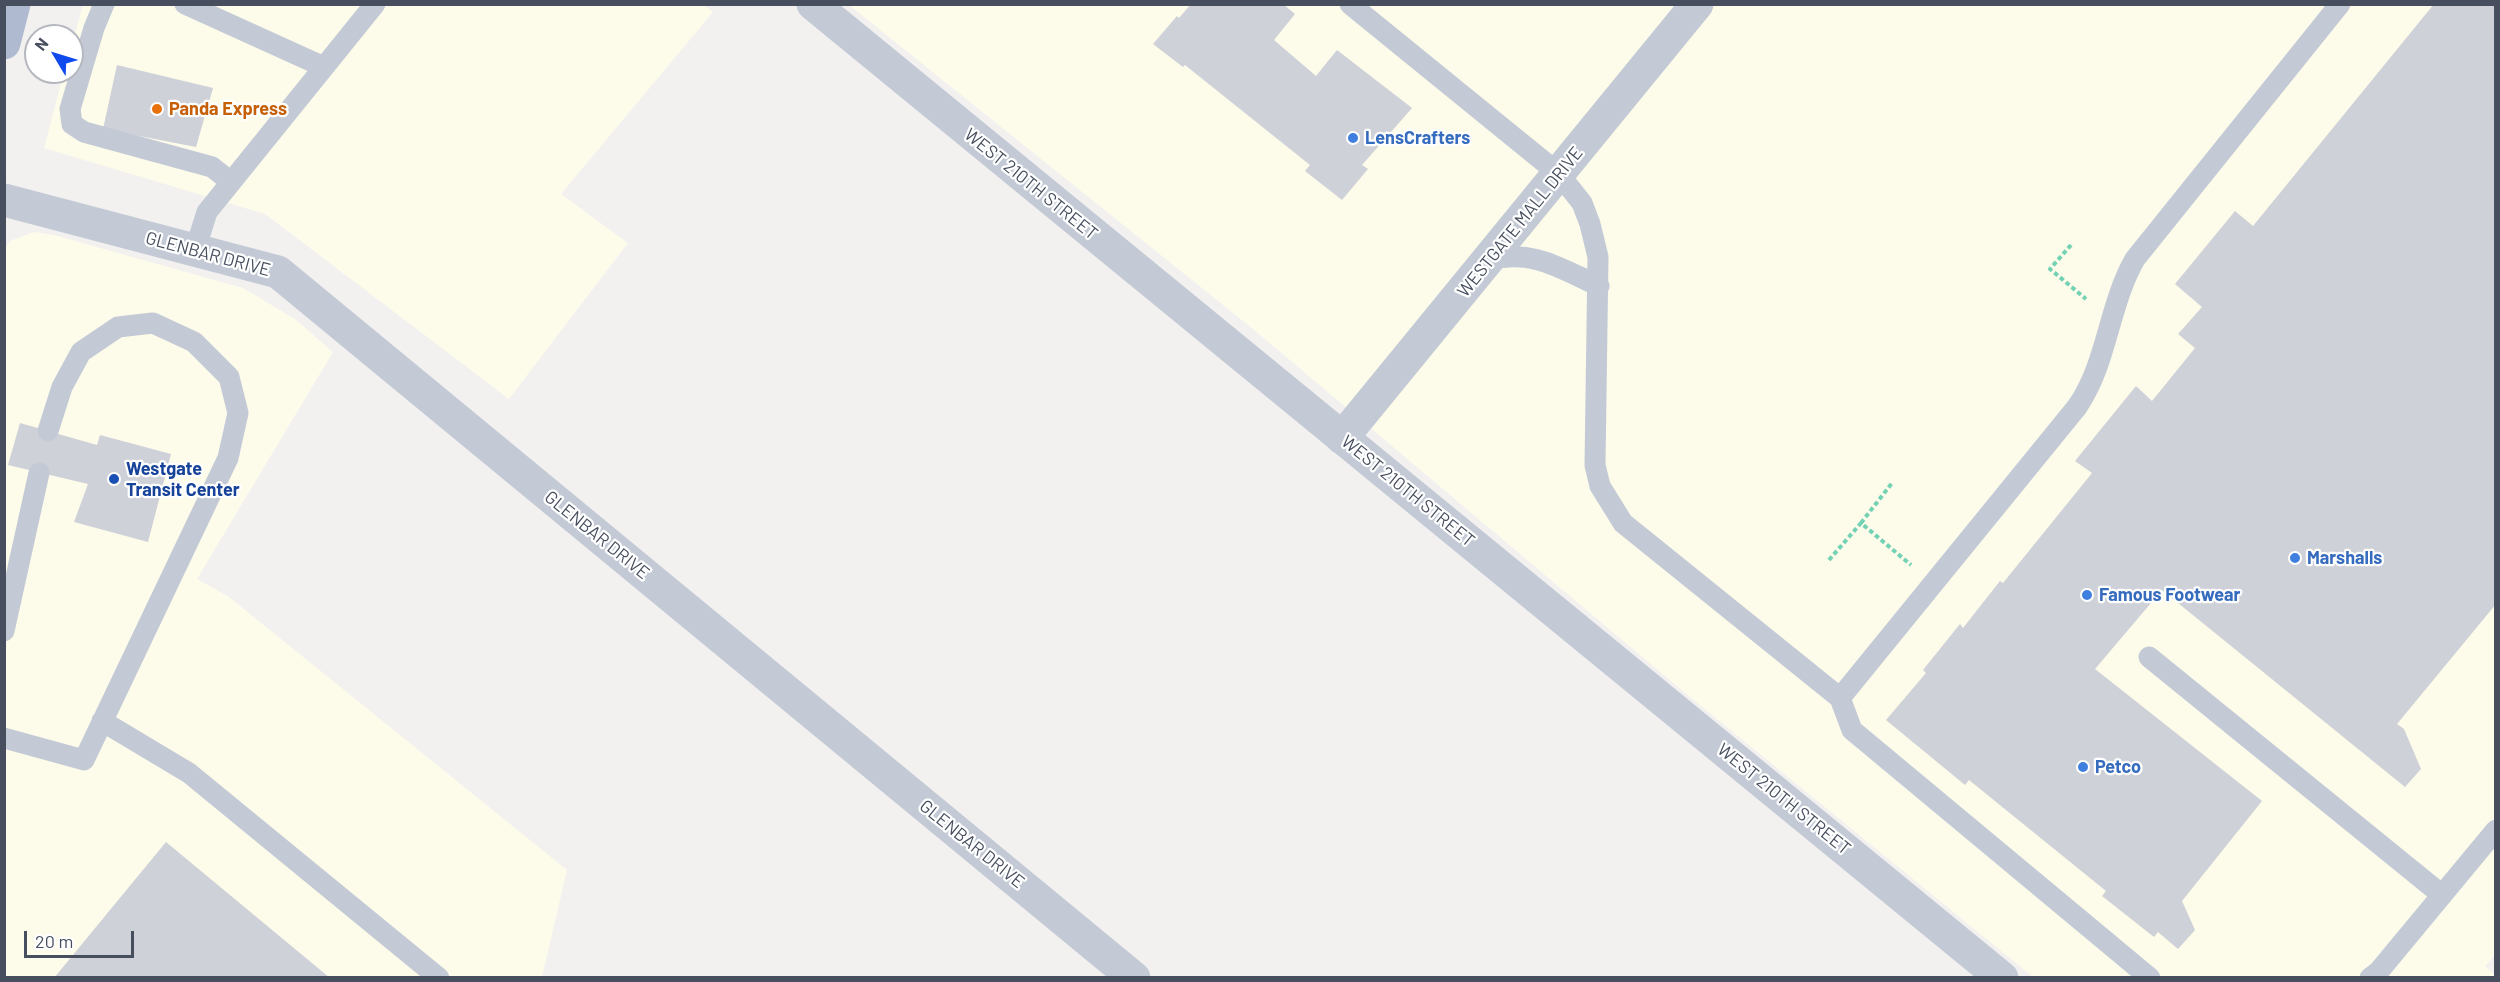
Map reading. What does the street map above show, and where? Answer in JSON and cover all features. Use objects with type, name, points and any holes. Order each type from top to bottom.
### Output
[{"type":"main road","points":[[4,43],[14,4]]},
{"type":"street","name":"WEST 210TH STREET","points":[[813,4],[2002,978]]},
{"type":"street","name":"WESTGATE MALL DRIVE","points":[[1342,438],[1697,4]]},
{"type":"street","name":"GLENBAR DRIVE","points":[[4,200],[278,272],[1134,978]]},
{"type":"lane","points":[[104,4],[94,28],[70,109],[72,124],[84,132],[212,167],[231,182]]},
{"type":"lane","points":[[185,4],[324,67]]},
{"type":"lane","points":[[195,250],[207,212],[375,4]]},
{"type":"lane","points":[[1350,4],[1559,174],[1581,203],[1590,224],[1598,258],[1595,465],[1600,486],[1623,523],[1840,698],[1852,730],[2150,978]]},
{"type":"lane","points":[[1840,698],[2077,407],[2089,389],[2099,366],[2121,286],[2135,258],[2340,4]]},
{"type":"lane","points":[[1489,260],[1510,254],[1533,257],[1599,286]]},
{"type":"lane","points":[[4,738],[84,760],[228,458],[238,413],[229,377],[194,342],[153,323],[118,327],[81,352],[62,387],[48,431]]},
{"type":"lane","points":[[4,631],[39,473]]},
{"type":"lane","points":[[2149,657],[2442,895]]},
{"type":"lane","points":[[102,721],[189,773],[440,978]]},
{"type":"lane","points":[[2370,978],[2379,971],[2496,830]]},
{"type":"path","points":[[2071,245],[2050,269],[2094,306]]},
{"type":"path","points":[[1829,560],[1892,483]]},
{"type":"path","points":[[1861,523],[1912,565]]},
{"type":"shaded area","points":[[703,4],[713,12],[561,194],[628,243],[509,399],[265,214],[44,148],[61,84],[84,84],[84,24],[78,24],[83,5]]},
{"type":"shaded area","points":[[849,5],[2495,5],[2496,954],[2485,966],[2495,977],[2033,977],[1679,688],[1253,329]]},
{"type":"shaded area","points":[[34,232],[54,235],[243,288],[295,319],[333,352],[197,579],[229,597],[567,870],[542,977],[5,978],[4,250],[10,241]]},
{"type":"building","points":[[1191,4],[1283,4],[1295,14],[1274,40],[1316,76],[1337,50],[1412,108],[1362,165],[1368,169],[1342,200],[1305,171],[1310,165],[1185,65],[1183,67],[1153,44],[1177,16],[1179,18]]},
{"type":"building","points":[[2434,4],[2496,4],[2496,604],[2397,724],[2404,729],[2421,769],[2405,787],[2162,590],[2095,669],[2262,801],[2182,901],[2195,930],[2178,949],[2158,932],[2154,937],[2102,896],[2106,891],[1969,780],[1965,785],[1886,720],[1926,673],[1923,670],[1960,624],[1963,628],[2000,581],[2003,583],[2092,473],[2075,461],[2136,386],[2152,401],[2195,348],[2178,334],[2202,307],[2175,284],[2235,211],[2253,226]]},
{"type":"building","name":"Panda Express","points":[[117,65],[213,88],[196,147],[103,129]]},
{"type":"building","name":"Westgate Transit Center","points":[[20,423],[97,445],[100,435],[171,454],[148,542],[74,522],[88,484],[8,465]]},
{"type":"building","points":[[166,842],[330,978],[54,978]]},
{"type":"place","name":"Panda Express","points":[[157,109]]},
{"type":"place","name":"LensCrafters","points":[[1353,138]]},
{"type":"place","name":"Westgate Transit Center","points":[[114,479]]},
{"type":"place","name":"Marshalls","points":[[2295,558]]},
{"type":"place","name":"Famous Footwear","points":[[2087,595]]},
{"type":"place","name":"Petco","points":[[2083,767]]}]
